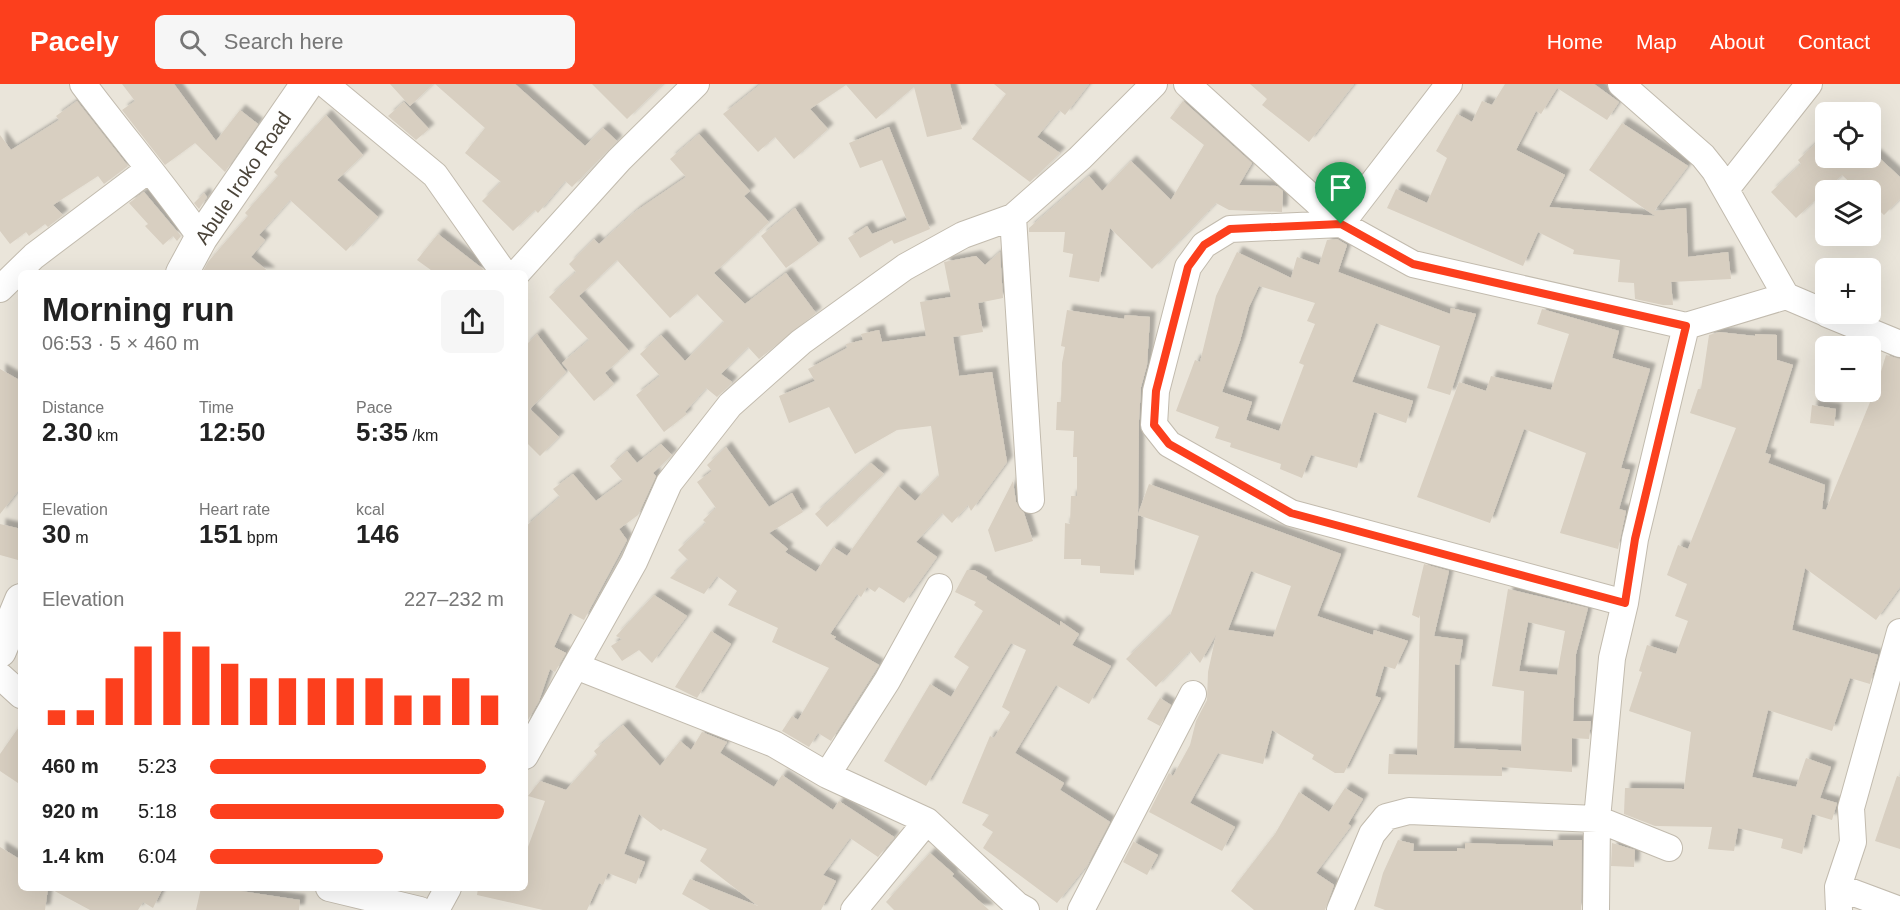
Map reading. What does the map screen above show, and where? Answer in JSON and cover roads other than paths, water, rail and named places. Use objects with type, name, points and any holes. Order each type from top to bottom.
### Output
[{"type":"street","points":[[83,84],[148,170],[173,198],[201,238]]},
{"type":"street","name":"Abule Iroko Road","points":[[184,270],[201,238],[307,84]]},
{"type":"street","points":[[325,84],[435,175],[502,270]]},
{"type":"street","points":[[520,270],[619,160],[696,84]]},
{"type":"street","points":[[528,751],[578,667],[634,562],[669,483],[730,405],[801,342],[905,267],[963,235],[1012,217],[1080,158],[1154,84]]},
{"type":"street","points":[[1187,84],[1341,224],[1413,264],[1686,326],[1786,296]]},
{"type":"street","points":[[1449,84],[1341,224],[1230,229],[1204,245],[1188,267],[1156,391],[1154,425],[1169,444],[1291,513],[1625,603]]},
{"type":"street","points":[[1621,84],[1703,156],[1727,188],[1786,296],[1815,308]]},
{"type":"street","points":[[1727,188],[1809,84]]},
{"type":"street","points":[[20,270],[34,256],[148,170]]},
{"type":"street","points":[[1012,217],[1030,500]]},
{"type":"street","points":[[0,289],[18,272]]},
{"type":"street","points":[[1852,324],[1900,344]]},
{"type":"street","points":[[1596,910],[1597,819],[1612,658],[1625,603],[1635,539],[1686,326]]},
{"type":"street","points":[[827,775],[888,681],[939,587]]},
{"type":"street","points":[[0,651],[18,607]]},
{"type":"street","points":[[1900,632],[1851,808],[1853,842],[1839,898],[1900,910]]},
{"type":"street","points":[[578,667],[774,744],[827,775],[927,821],[1017,905],[1026,910]]},
{"type":"street","points":[[0,676],[18,692]]},
{"type":"street","points":[[1081,910],[1193,694]]},
{"type":"street","points":[[1340,910],[1372,834],[1386,817],[1409,810],[1597,819],[1669,848]]},
{"type":"street","points":[[854,910],[927,821]]},
{"type":"street","points":[[341,891],[420,910]]},
{"type":"street","points":[[436,910],[446,891]]}]
